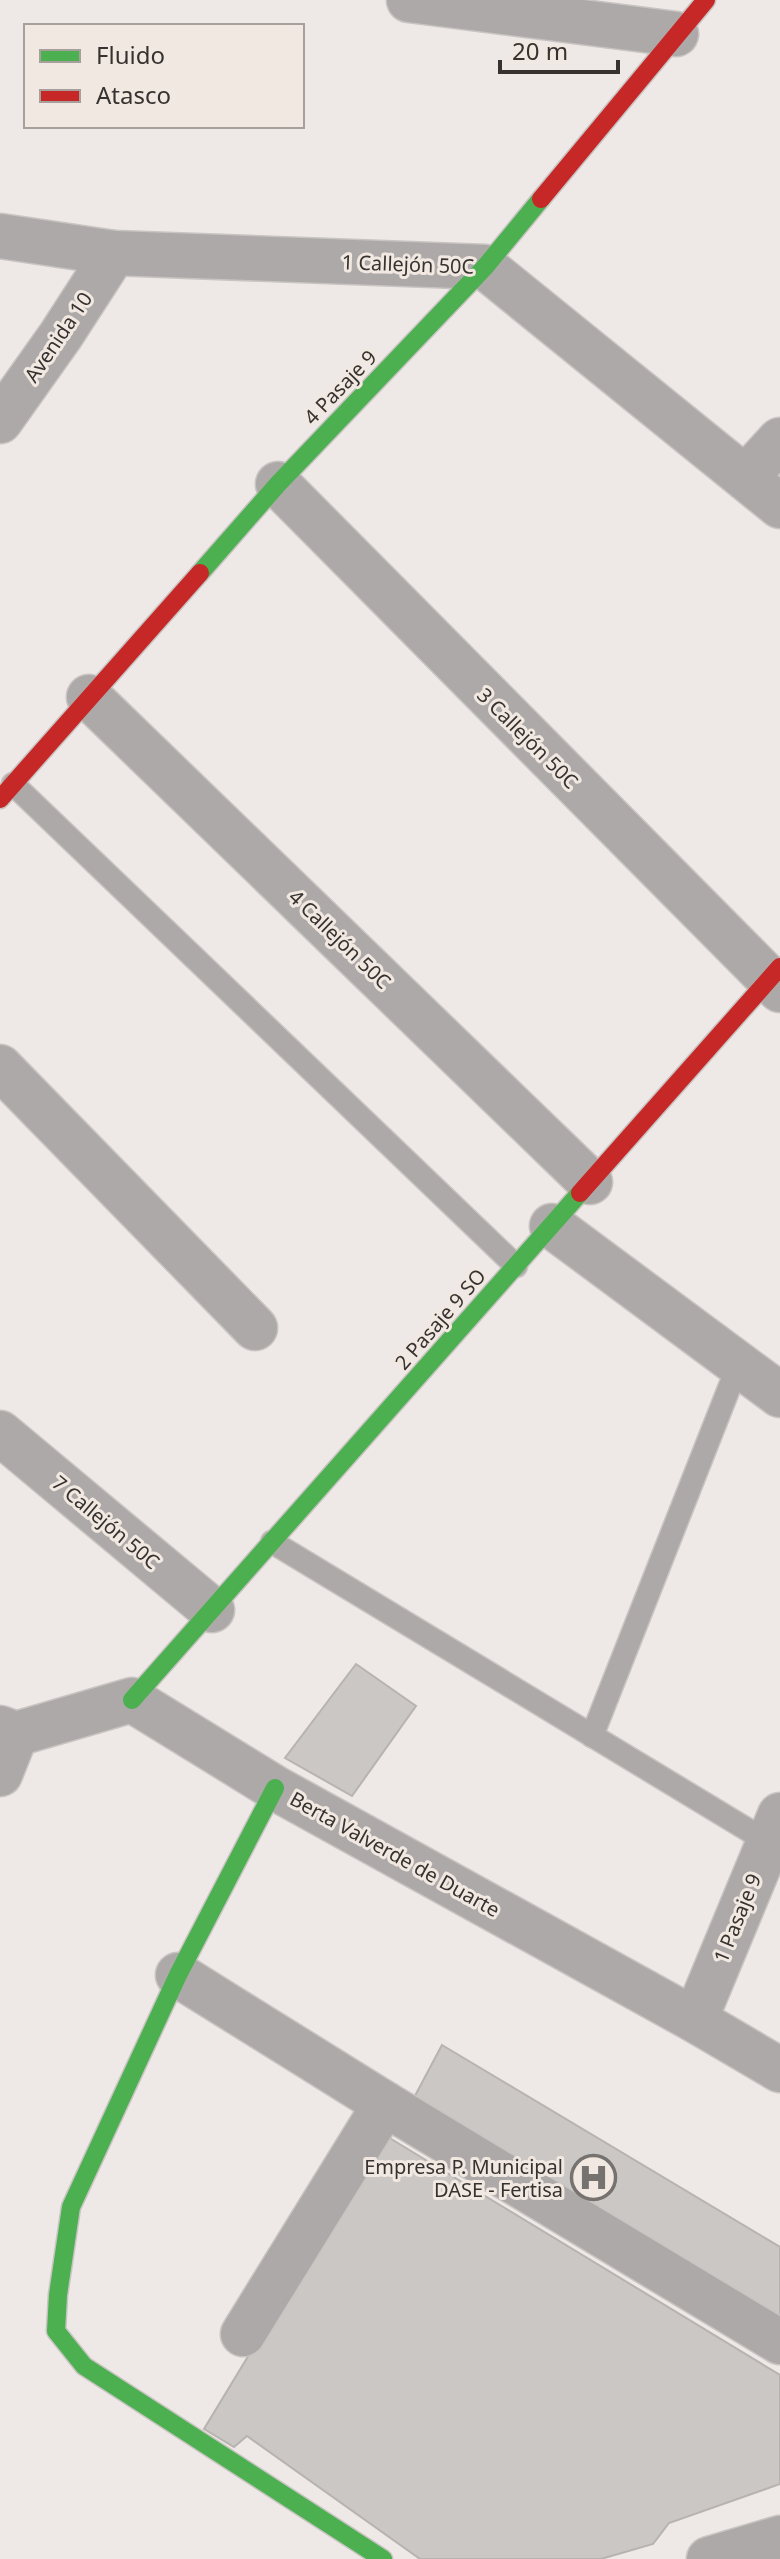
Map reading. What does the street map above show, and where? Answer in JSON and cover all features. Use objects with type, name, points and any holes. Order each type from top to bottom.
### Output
[{"type":"street","points":[[409,0],[676,34]]},
{"type":"street","name":"4 Pasaje 9","points":[[6,791],[278,484],[485,267],[706,0]]},
{"type":"street","name":"1 Callejón 50C","points":[[0,236],[114,253],[485,267],[780,506]]},
{"type":"street","name":"Avenida 10","points":[[0,421],[114,253]]},
{"type":"street","points":[[746,477],[780,440]]},
{"type":"street","name":"3 Callejón 50C","points":[[278,484],[776,979]]},
{"type":"street","name":"4 Callejón 50C","points":[[89,697],[590,1182]]},
{"type":"street","name":"2 Pasaje 9 SO","points":[[132,1700],[590,1182],[776,979]]},
{"type":"street","points":[[0,1067],[255,1328]]},
{"type":"street","points":[[552,1226],[780,1395]]},
{"type":"street","name":"7 Callejón 50C","points":[[0,1433],[212,1610]]},
{"type":"street","points":[[0,1774],[8,1731],[132,1700]]},
{"type":"street","name":"Berta Valverde de Duarte","points":[[132,1700],[275,1788],[780,2070]]},
{"type":"street","points":[[275,1788],[178,1975],[71,2207],[56,2331],[84,2366],[383,2559]]},
{"type":"street","name":"1 Pasaje 9","points":[[695,2020],[774,1829]]},
{"type":"street","points":[[178,1975],[780,2342]]},
{"type":"street","points":[[243,2334],[385,2104]]},
{"type":"street","points":[[709,2559],[780,2538]]},
{"type":"lane","points":[[6,791],[516,1266]]},
{"type":"lane","points":[[592,1736],[739,1363]]},
{"type":"lane","points":[[272,1542],[592,1736],[774,1829]]},
{"type":"building","points":[[356,1664],[416,1706],[352,1796],[285,1758]]},
{"type":"building","name":"Empresa P. Municipal DASE - Fertisa","points":[[442,2045],[780,2247],[780,2331],[408,2109]]},
{"type":"building","points":[[383,2134],[780,2375],[780,2484],[669,2523],[653,2544],[601,2559],[420,2559],[247,2436],[234,2447],[204,2429]]},
{"type":"traffic: fast","points":[[200,573],[278,484],[485,267],[541,199]]},
{"type":"traffic: fast","points":[[132,1700],[580,1193]]},
{"type":"traffic: fast","points":[[275,1788],[178,1975],[71,2207],[56,2331],[84,2366],[383,2559]]},
{"type":"traffic: jam","points":[[541,199],[706,0]]},
{"type":"traffic: jam","points":[[0,799],[200,573]]},
{"type":"traffic: jam","points":[[580,1193],[780,967]]},
{"type":"place","name":"Empresa P. Municipal DASE - Fertisa","points":[[594,2178]]}]
